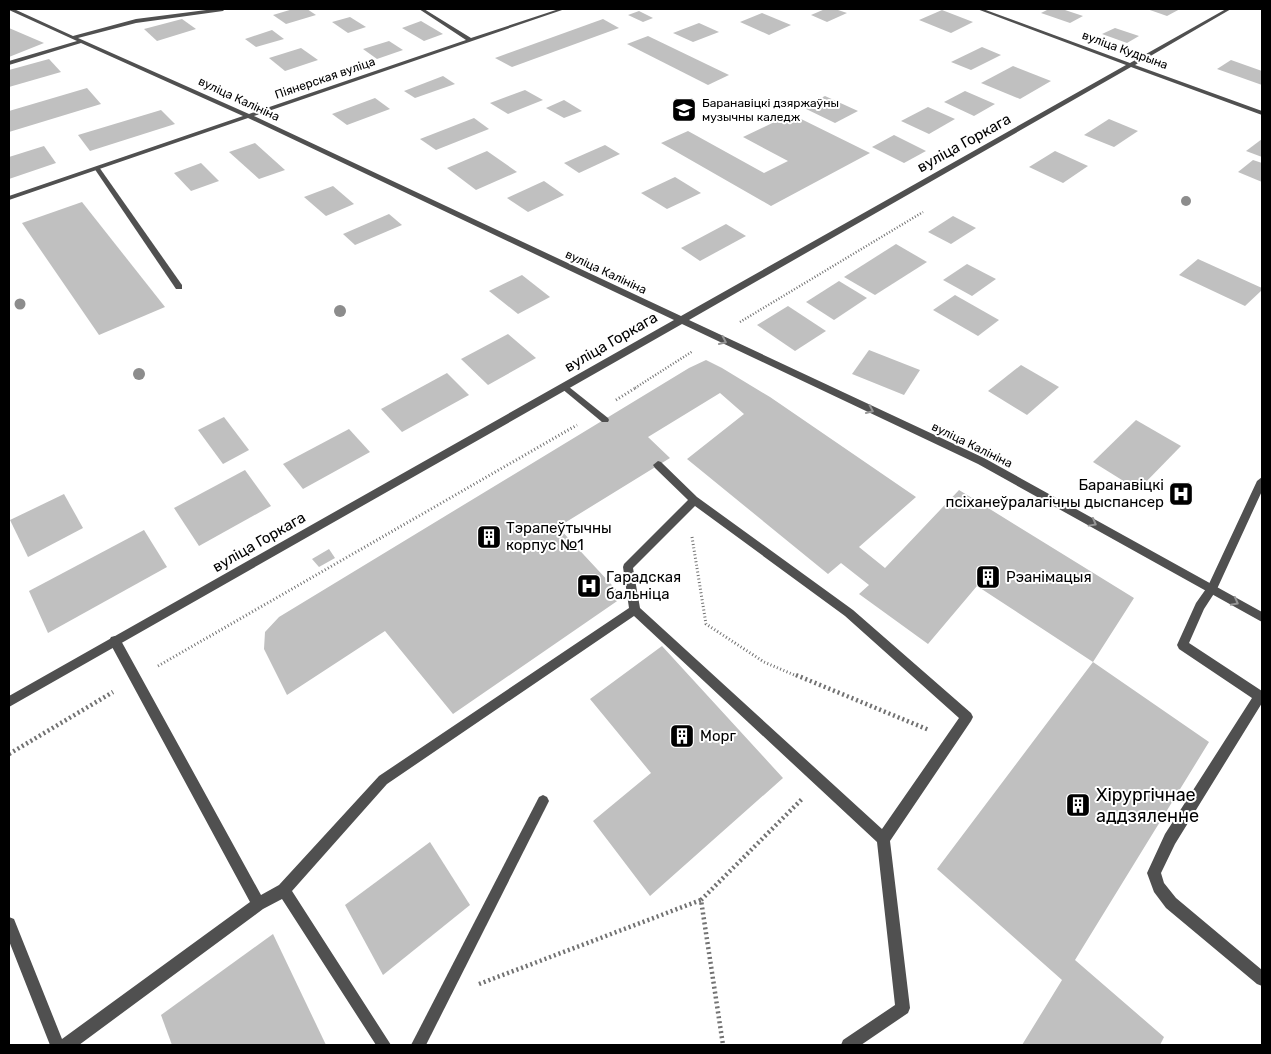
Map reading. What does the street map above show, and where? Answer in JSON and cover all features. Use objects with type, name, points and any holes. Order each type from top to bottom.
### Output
[{"type":"street","name":"вуліца Калініна","points":[[10,9],[248,116],[981,461],[1262,617]]},
{"type":"street","points":[[74,37],[136,20],[223,9]]},
{"type":"street","points":[[421,9],[470,40]]},
{"type":"street","name":"Піянерская вуліца","points":[[9,198],[563,9]]},
{"type":"street","name":"вуліца Кудрына","points":[[979,9],[1262,113]]},
{"type":"street","name":"вуліца Горкага","points":[[9,702],[1229,9]]},
{"type":"street","points":[[9,63],[82,41]]},
{"type":"street","points":[[96,168],[179,287]]},
{"type":"street","points":[[564,386],[605,420]]},
{"type":"street","points":[[658,465],[694,500],[849,613],[967,717],[883,839]]},
{"type":"street","points":[[1262,481],[1212,589],[1200,606],[1183,645],[1260,696],[1170,839],[1154,873],[1159,887],[1171,903],[1262,979]]},
{"type":"street","points":[[694,500],[628,567],[635,610],[883,839],[903,1008],[848,1045]]},
{"type":"street","points":[[67,1045],[258,904],[284,890],[383,780],[635,610]]},
{"type":"street","points":[[116,641],[258,904]]},
{"type":"street","points":[[418,1045],[543,801]]},
{"type":"street","points":[[284,890],[384,1045]]},
{"type":"street","points":[[9,924],[57,1045]]},
{"type":"path","points":[[9,754],[136,678],[549,442],[695,350]]},
{"type":"path","points":[[685,509],[694,543],[706,624],[764,662],[953,739]]},
{"type":"path","points":[[442,998],[700,900],[820,781]]},
{"type":"path","points":[[700,900],[723,1045]]},
{"type":"building","points":[[293,9],[307,9],[316,15],[286,24],[273,15]]},
{"type":"building","points":[[825,9],[835,9],[847,13],[827,22],[811,15]]},
{"type":"building","points":[[1049,9],[1062,9],[1083,16],[1070,23],[1041,13]]},
{"type":"building","points":[[1147,9],[1180,9],[1167,16]]},
{"type":"building","points":[[942,10],[973,22],[951,33],[919,20]]},
{"type":"building","points":[[639,11],[653,18],[643,22],[628,15]]},
{"type":"building","points":[[762,13],[791,25],[769,35],[740,22]]},
{"type":"building","points":[[350,17],[366,27],[348,33],[332,22]]},
{"type":"building","points":[[182,19],[196,29],[157,41],[144,29]]},
{"type":"building","points":[[603,19],[619,28],[512,67],[495,58]]},
{"type":"building","points":[[421,21],[443,34],[424,41],[402,28]]},
{"type":"building","points":[[699,23],[719,32],[693,42],[673,33]]},
{"type":"building","points":[[9,28],[44,43],[9,57]]},
{"type":"building","points":[[1115,28],[1139,36],[1127,43],[1102,34]]},
{"type":"building","points":[[272,30],[284,39],[256,47],[245,39]]},
{"type":"building","points":[[648,36],[729,75],[708,85],[627,44]]},
{"type":"building","points":[[389,41],[403,50],[377,59],[363,49]]},
{"type":"building","points":[[982,47],[1001,55],[971,70],[951,62]]},
{"type":"building","points":[[301,48],[318,60],[285,71],[269,58]]},
{"type":"building","points":[[49,59],[61,72],[9,87],[9,70]]},
{"type":"building","points":[[1231,60],[1262,71],[1262,85],[1217,69]]},
{"type":"building","points":[[1013,66],[1051,81],[1020,99],[981,83]]},
{"type":"building","points":[[443,76],[455,84],[415,98],[404,91]]},
{"type":"building","points":[[87,88],[101,104],[9,132],[9,111]]},
{"type":"building","points":[[525,90],[543,100],[508,114],[490,103]]},
{"type":"building","points":[[965,91],[995,104],[974,116],[944,102]]},
{"type":"building","points":[[825,96],[858,111],[835,123],[802,107]]},
{"type":"building","points":[[375,98],[390,109],[347,125],[332,114]]},
{"type":"building","points":[[564,100],[582,111],[564,118],[546,108]]},
{"type":"building","points":[[928,107],[955,119],[929,134],[901,121]]},
{"type":"building","points":[[161,110],[175,124],[90,151],[78,135]]},
{"type":"building","points":[[791,114],[870,153],[771,206],[661,143],[688,131],[764,173],[788,161],[743,137]]},
{"type":"building","points":[[474,118],[489,129],[436,150],[420,139]]},
{"type":"building","points":[[1109,119],[1138,131],[1114,147],[1084,135]]},
{"type":"building","points":[[894,135],[926,151],[904,163],[872,147]]},
{"type":"building","points":[[1262,139],[1262,157],[1246,151]]},
{"type":"building","points":[[255,143],[285,170],[259,179],[229,152]]},
{"type":"building","points":[[605,145],[620,154],[579,173],[564,163]]},
{"type":"building","points":[[44,146],[56,163],[9,179],[9,157]]},
{"type":"building","points":[[487,151],[517,172],[476,190],[447,168]]},
{"type":"building","points":[[1055,151],[1088,166],[1063,183],[1029,167]]},
{"type":"building","points":[[1253,160],[1262,163],[1262,182],[1238,172]]},
{"type":"building","points":[[201,163],[219,181],[191,191],[174,173]]},
{"type":"building","points":[[675,177],[701,193],[667,209],[641,193]]},
{"type":"building","points":[[544,181],[564,195],[528,212],[507,198]]},
{"type":"building","points":[[333,186],[354,204],[326,216],[304,197]]},
{"type":"building","points":[[82,202],[165,307],[99,335],[22,223]]},
{"type":"building","points":[[389,214],[402,225],[355,245],[343,234]]},
{"type":"building","points":[[953,216],[976,228],[951,244],[928,232]]},
{"type":"building","points":[[726,224],[746,236],[700,261],[681,248]]},
{"type":"building","points":[[896,244],[927,262],[875,295],[844,277]]},
{"type":"building","points":[[1198,259],[1262,288],[1262,290],[1245,306],[1179,275]]},
{"type":"building","points":[[967,264],[996,279],[972,296],[943,280]]},
{"type":"building","points":[[522,275],[550,297],[518,314],[489,291]]},
{"type":"building","points":[[839,281],[867,298],[834,320],[806,302]]},
{"type":"building","points":[[955,295],[999,320],[978,336],[933,310]]},
{"type":"building","points":[[788,306],[826,331],[795,351],[757,325]]},
{"type":"building","points":[[508,334],[536,358],[488,385],[461,359]]},
{"type":"building","points":[[869,350],[920,370],[904,395],[852,374]]},
{"type":"building","name":"Тэрапеўтычны корпус №1","points":[[706,360],[770,397],[916,497],[859,547],[885,568],[959,490],[1134,598],[1093,662],[977,586],[928,644],[859,594],[869,585],[841,563],[828,574],[687,459],[744,414],[720,393],[648,437],[670,458],[558,527],[623,597],[453,714],[385,631],[287,695],[264,649],[265,632],[279,617],[689,368]]},
{"type":"building","points":[[1021,365],[1059,387],[1027,415],[988,391]]},
{"type":"building","points":[[447,373],[469,395],[402,432],[381,409]]},
{"type":"building","points":[[224,417],[249,450],[223,464],[198,430]]},
{"type":"building","points":[[1136,420],[1181,446],[1138,490],[1093,462]]},
{"type":"building","points":[[349,429],[370,452],[303,489],[283,464]]},
{"type":"building","points":[[245,470],[271,506],[199,546],[174,508]]},
{"type":"building","points":[[64,494],[83,528],[28,557],[10,520]]},
{"type":"building","points":[[144,530],[167,567],[48,633],[29,591]]},
{"type":"building","points":[[329,549],[335,558],[319,567],[312,559]]},
{"type":"building","name":"Морг","points":[[662,646],[783,778],[650,896],[593,821],[651,773],[590,699]]},
{"type":"building","name":"Хірургічнае аддзяленне","points":[[1093,662],[1209,742],[1075,960],[1164,1037],[1160,1045],[1022,1045],[1062,980],[937,869]]},
{"type":"building","points":[[430,842],[470,905],[383,975],[345,905]]},
{"type":"building","points":[[273,934],[326,1045],[172,1045],[161,1015]]},
{"type":"place","name":"Баранавіцкі дзяржаўны музычны каледж","points":[[684,110]]},
{"type":"place","name":"Баранавіцкі псіханеўралагічны дыспансер","points":[[1181,494]]},
{"type":"place","name":"Тэрапеўтычны корпус №1","points":[[489,537]]},
{"type":"place","name":"Рэанімацыя","points":[[988,577]]},
{"type":"place","name":"Гарадская бальніца","points":[[589,586]]},
{"type":"place","name":"Морг","points":[[682,736]]},
{"type":"place","name":"Хірургічнае аддзяленне","points":[[1078,805]]}]
